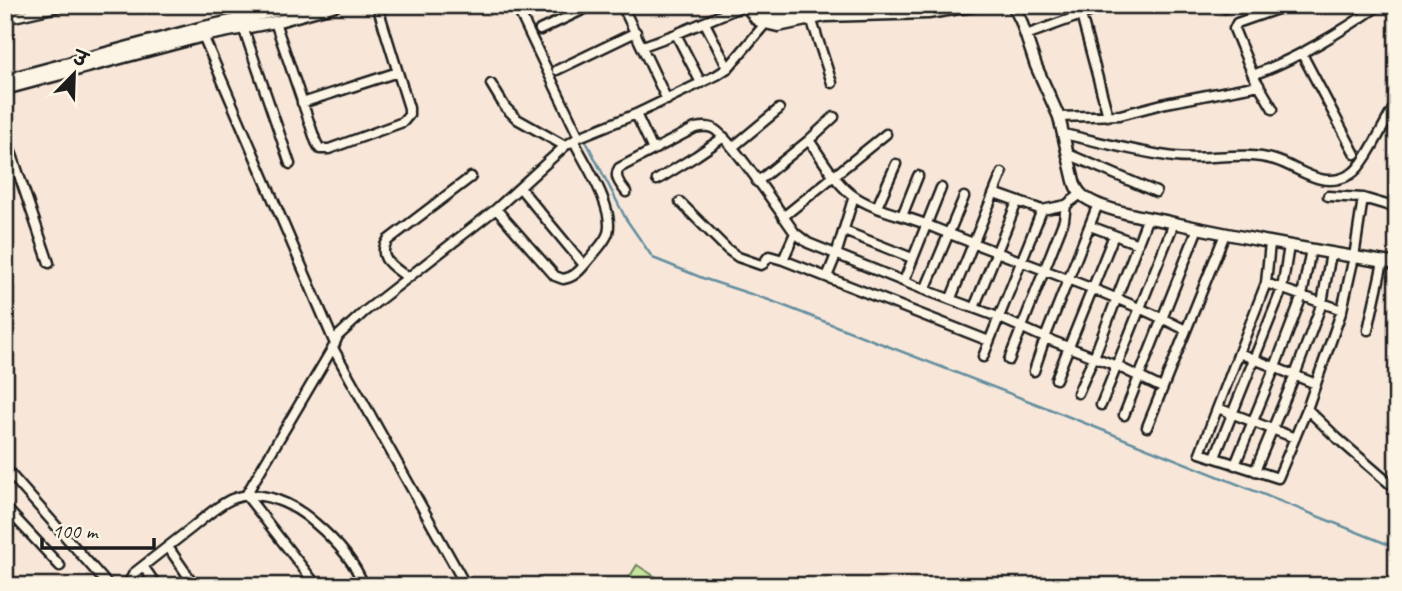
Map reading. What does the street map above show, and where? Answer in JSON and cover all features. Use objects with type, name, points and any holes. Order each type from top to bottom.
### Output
[{"type":"street","points":[[5,19],[66,5]]},
{"type":"street","points":[[5,80],[230,26],[302,5]]},
{"type":"street","points":[[230,26],[243,27],[272,13],[336,5]]},
{"type":"street","points":[[272,13],[316,142],[320,149],[329,149],[403,122],[409,115],[377,5]]},
{"type":"street","points":[[496,209],[555,276],[563,279],[575,276],[607,235],[609,218],[603,198],[516,5]]},
{"type":"street","points":[[540,30],[593,5]]},
{"type":"street","points":[[622,5],[667,100]]},
{"type":"street","points":[[643,46],[746,5],[756,19],[778,26],[811,18],[825,10],[928,13],[979,5]]},
{"type":"street","points":[[752,5],[762,17],[770,18],[825,10],[932,5]]},
{"type":"street","points":[[1013,5],[1059,117],[1073,181],[1081,194],[1098,204],[1174,223],[1331,254],[1383,262],[1396,261]]},
{"type":"street","points":[[1026,35],[1109,5]]},
{"type":"street","points":[[1251,5],[1254,17]]},
{"type":"street","points":[[1273,109],[1253,75],[1234,29],[1237,23],[1289,5]]},
{"type":"street","points":[[1253,75],[1302,54],[1380,5]]},
{"type":"street","points":[[1081,15],[1108,116]]},
{"type":"street","points":[[811,18],[832,83]]},
{"type":"street","points":[[705,23],[728,68]]},
{"type":"street","points":[[466,586],[333,348],[338,336],[364,312],[496,209],[565,146],[667,100],[728,68],[765,24]]},
{"type":"street","points":[[243,27],[290,164]]},
{"type":"street","points":[[5,89],[202,32]]},
{"type":"street","points":[[202,32],[335,344]]},
{"type":"street","points":[[558,70],[636,32]]},
{"type":"street","points":[[676,34],[701,83]]},
{"type":"street","points":[[1302,54],[1355,154]]},
{"type":"street","points":[[302,103],[398,72]]},
{"type":"street","points":[[491,84],[516,119],[565,146]]},
{"type":"street","points":[[1059,117],[1120,115],[1259,85]]},
{"type":"street","points":[[1064,134],[1176,157],[1274,159],[1315,178],[1341,179],[1357,170],[1363,163],[1397,103]]},
{"type":"street","points":[[733,147],[779,109]]},
{"type":"street","points":[[636,114],[653,150]]},
{"type":"street","points":[[757,182],[834,117]]},
{"type":"street","points":[[626,192],[617,177],[619,168],[695,128],[713,128],[733,147],[795,233],[808,243],[974,307],[1117,366],[1162,388]]},
{"type":"street","points":[[5,134],[49,262]]},
{"type":"street","points":[[783,217],[886,134]]},
{"type":"street","points":[[657,180],[723,136]]},
{"type":"street","points":[[809,140],[840,184],[863,202],[1068,279],[1186,330]]},
{"type":"street","points":[[1068,154],[1156,192]]},
{"type":"street","points":[[877,207],[896,164]]},
{"type":"street","points":[[951,298],[1002,173]]},
{"type":"street","points":[[902,216],[918,176]]},
{"type":"street","points":[[408,278],[384,257],[384,245],[471,177]]},
{"type":"street","points":[[520,188],[584,265]]},
{"type":"street","points":[[904,281],[941,188]]},
{"type":"street","points":[[994,193],[1042,210],[1066,205],[1081,194]]},
{"type":"street","points":[[1328,196],[1363,198],[1394,207],[1397,193]]},
{"type":"street","points":[[827,277],[854,196]]},
{"type":"street","points":[[925,290],[964,197]]},
{"type":"street","points":[[1270,243],[1266,283],[1200,453],[1278,478],[1307,409],[1342,310],[1363,198]]},
{"type":"street","points":[[680,202],[738,257],[761,265],[768,256],[783,260],[989,341]]},
{"type":"street","points":[[974,307],[1017,202]]},
{"type":"street","points":[[1034,371],[1098,204]]},
{"type":"street","points":[[1009,360],[1064,220],[1066,205]]},
{"type":"street","points":[[983,357],[1042,210]]},
{"type":"street","points":[[1078,393],[1148,217]]},
{"type":"street","points":[[1101,405],[1174,223]]},
{"type":"street","points":[[1090,226],[1138,244]]},
{"type":"street","points":[[1124,415],[1198,228]]},
{"type":"street","points":[[844,231],[912,258]]},
{"type":"street","points":[[783,260],[795,233]]},
{"type":"street","points":[[1147,427],[1225,233]]},
{"type":"street","points":[[1056,379],[1114,234]]},
{"type":"street","points":[[1215,457],[1282,289],[1289,246]]},
{"type":"street","points":[[1235,465],[1302,296],[1311,249]]},
{"type":"street","points":[[1255,471],[1322,303],[1331,254]]},
{"type":"street","points":[[1368,330],[1383,262]]},
{"type":"street","points":[[1266,283],[1342,310]]},
{"type":"street","points":[[246,495],[335,344]]},
{"type":"street","points":[[1239,353],[1316,384]]},
{"type":"street","points":[[1217,408],[1295,438]]},
{"type":"street","points":[[1307,409],[1389,483]]},
{"type":"street","points":[[5,468],[109,586]]},
{"type":"street","points":[[246,495],[317,586]]},
{"type":"street","points":[[127,586],[134,573],[222,505],[246,495],[280,500],[303,512],[340,548],[359,573],[364,586]]},
{"type":"street","points":[[5,507],[60,566]]},
{"type":"street","points":[[168,547],[195,586]]},
{"type":"street","points":[[143,566],[157,586]]},
{"type":"green space","points":[[637,565],[670,586],[624,586]]},
{"type":"waterway","points":[[521,5],[626,219],[653,258],[1047,408],[1397,548]]}]
